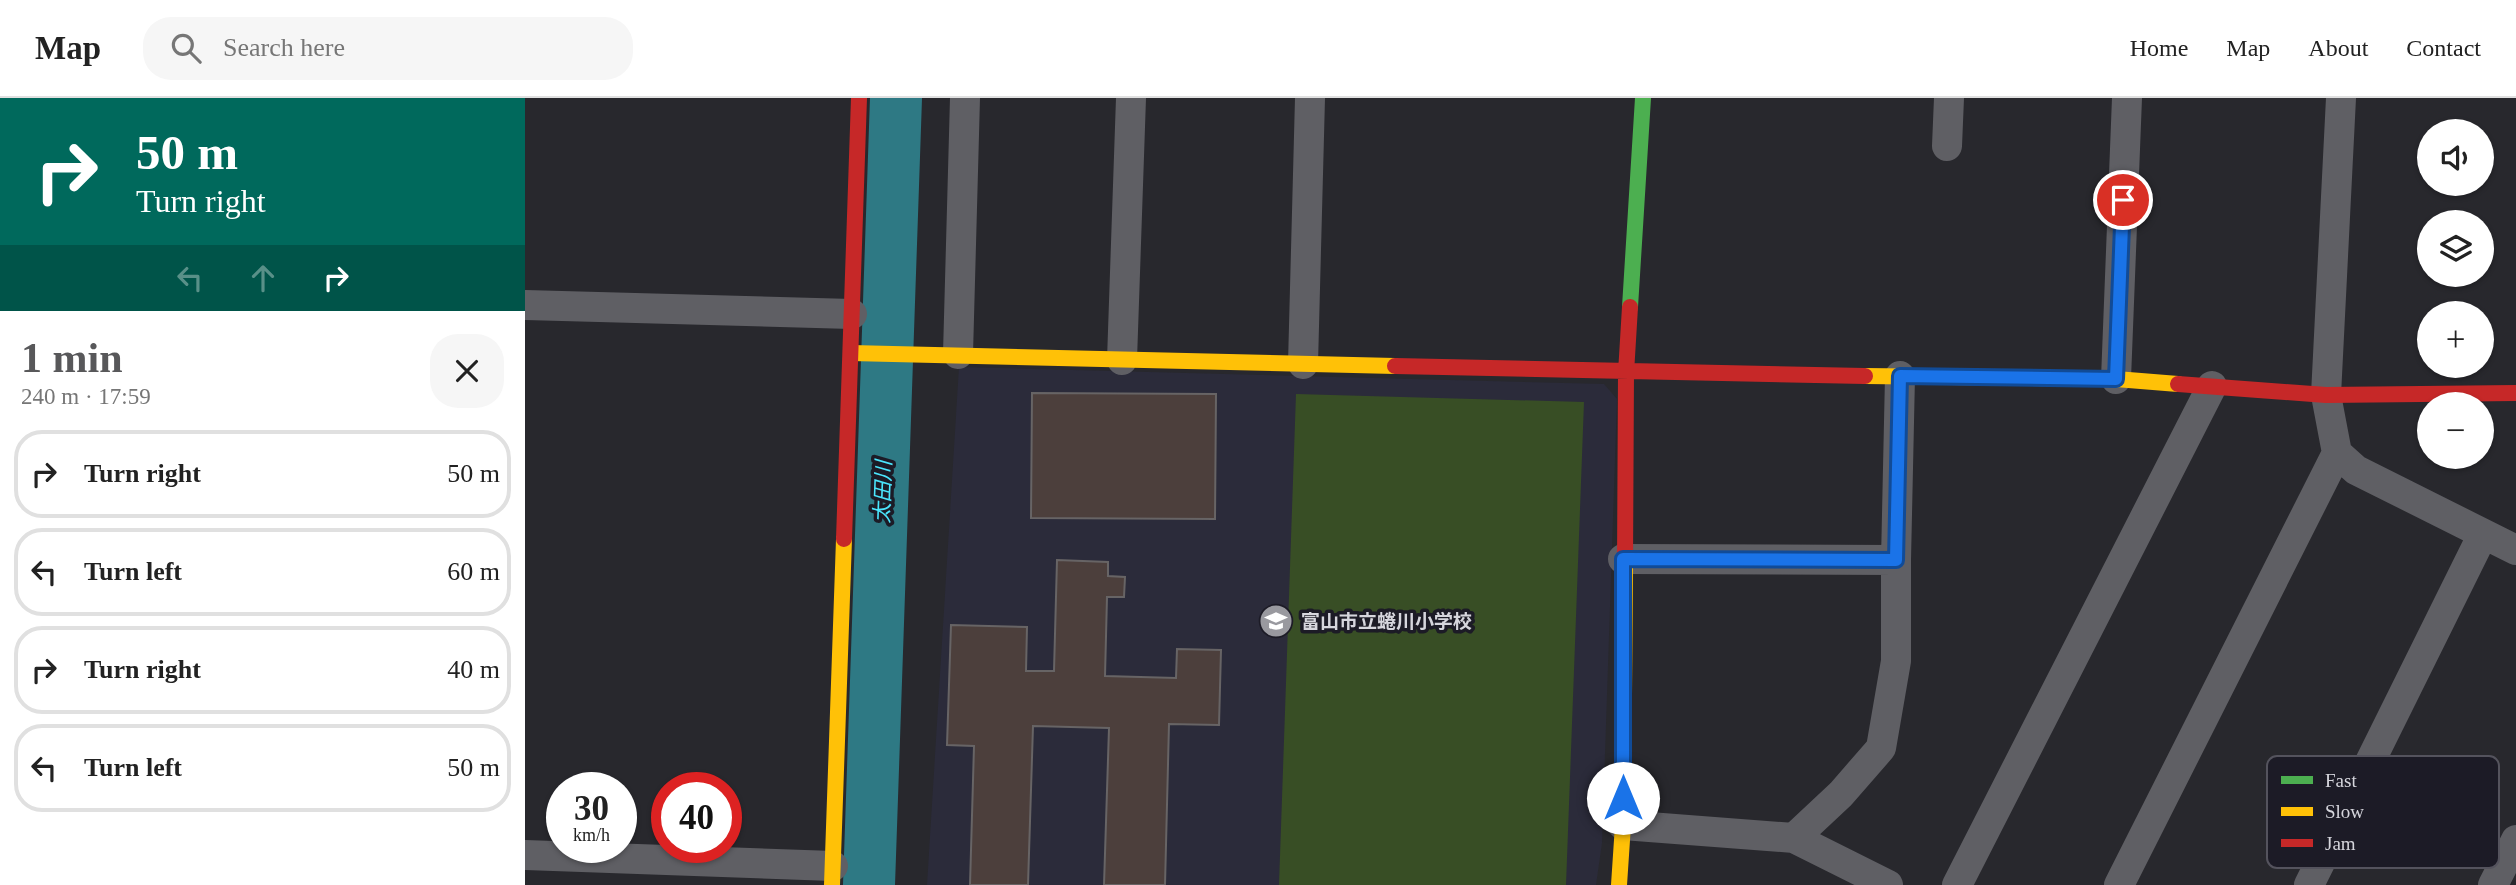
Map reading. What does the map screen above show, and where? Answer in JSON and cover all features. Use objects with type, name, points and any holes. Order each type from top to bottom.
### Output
[{"type":"street","points":[[525,855],[832,876],[856,352],[852,314],[859,98]]},
{"type":"street","points":[[958,354],[965,98]]},
{"type":"street","points":[[1122,360],[1131,98]]},
{"type":"street","points":[[1303,364],[1310,98]]},
{"type":"street","points":[[1619,885],[1623,825],[1626,373],[1643,98]]},
{"type":"street","points":[[1947,146],[1949,98]]},
{"type":"street","points":[[2116,379],[2127,98]]},
{"type":"street","points":[[2341,98],[2326,396],[2337,453],[2356,470],[2516,550]]},
{"type":"street","points":[[525,305],[852,314]]},
{"type":"street","points":[[856,352],[1626,373],[2116,379],[2326,396],[2516,393]]},
{"type":"street","points":[[1794,838],[1841,794],[1881,748],[1896,661],[1900,376]]},
{"type":"street","points":[[1957,885],[2212,387]]},
{"type":"street","points":[[2119,885],[2337,453]]},
{"type":"street","points":[[2373,756],[2483,534]]},
{"type":"street","points":[[1623,559],[1896,560]]},
{"type":"street","points":[[1623,825],[1794,838],[1888,885]]},
{"type":"street","points":[[2493,885],[2516,841]]},
{"type":"street","points":[[2309,885],[2317,868]]},
{"type":"shaded area","name":"富山市立蜷川小学校","points":[[959,367],[1604,384],[1617,399],[1602,843],[1596,885],[927,885]]},
{"type":"green space","points":[[1296,394],[1584,402],[1566,885],[1279,885]]},
{"type":"building","points":[[1032,393],[1216,394],[1215,519],[1031,518]]},
{"type":"building","points":[[1057,560],[1108,562],[1108,576],[1125,577],[1124,597],[1107,597],[1105,676],[1176,678],[1177,649],[1221,650],[1219,725],[1169,724],[1165,885],[1104,885],[1109,728],[1033,726],[1028,885],[970,885],[974,746],[947,745],[951,625],[1027,627],[1026,671],[1054,671]]},
{"type":"waterway","name":"太田川","points":[[869,885],[896,98]]},
{"type":"traffic: fast","points":[[1630,307],[1643,98]]},
{"type":"traffic: slow","points":[[851,353],[1395,366]]},
{"type":"traffic: slow","points":[[1865,376],[2116,379],[2178,384]]},
{"type":"traffic: slow","points":[[832,885],[844,539]]},
{"type":"traffic: slow","points":[[1619,885],[1623,825],[1625,564]]},
{"type":"traffic: jam","points":[[844,539],[859,98]]},
{"type":"traffic: jam","points":[[1625,564],[1626,373],[1630,307]]},
{"type":"traffic: jam","points":[[1395,366],[1865,376]]},
{"type":"traffic: jam","points":[[2178,384],[2326,395],[2516,393]]},
{"type":"place","name":"富山市立蜷川小学校","points":[[1276,621]]},
{"type":"route","points":[[1623,798],[1623,559],[1896,560],[1900,376],[2116,379],[2123,200]]}]
